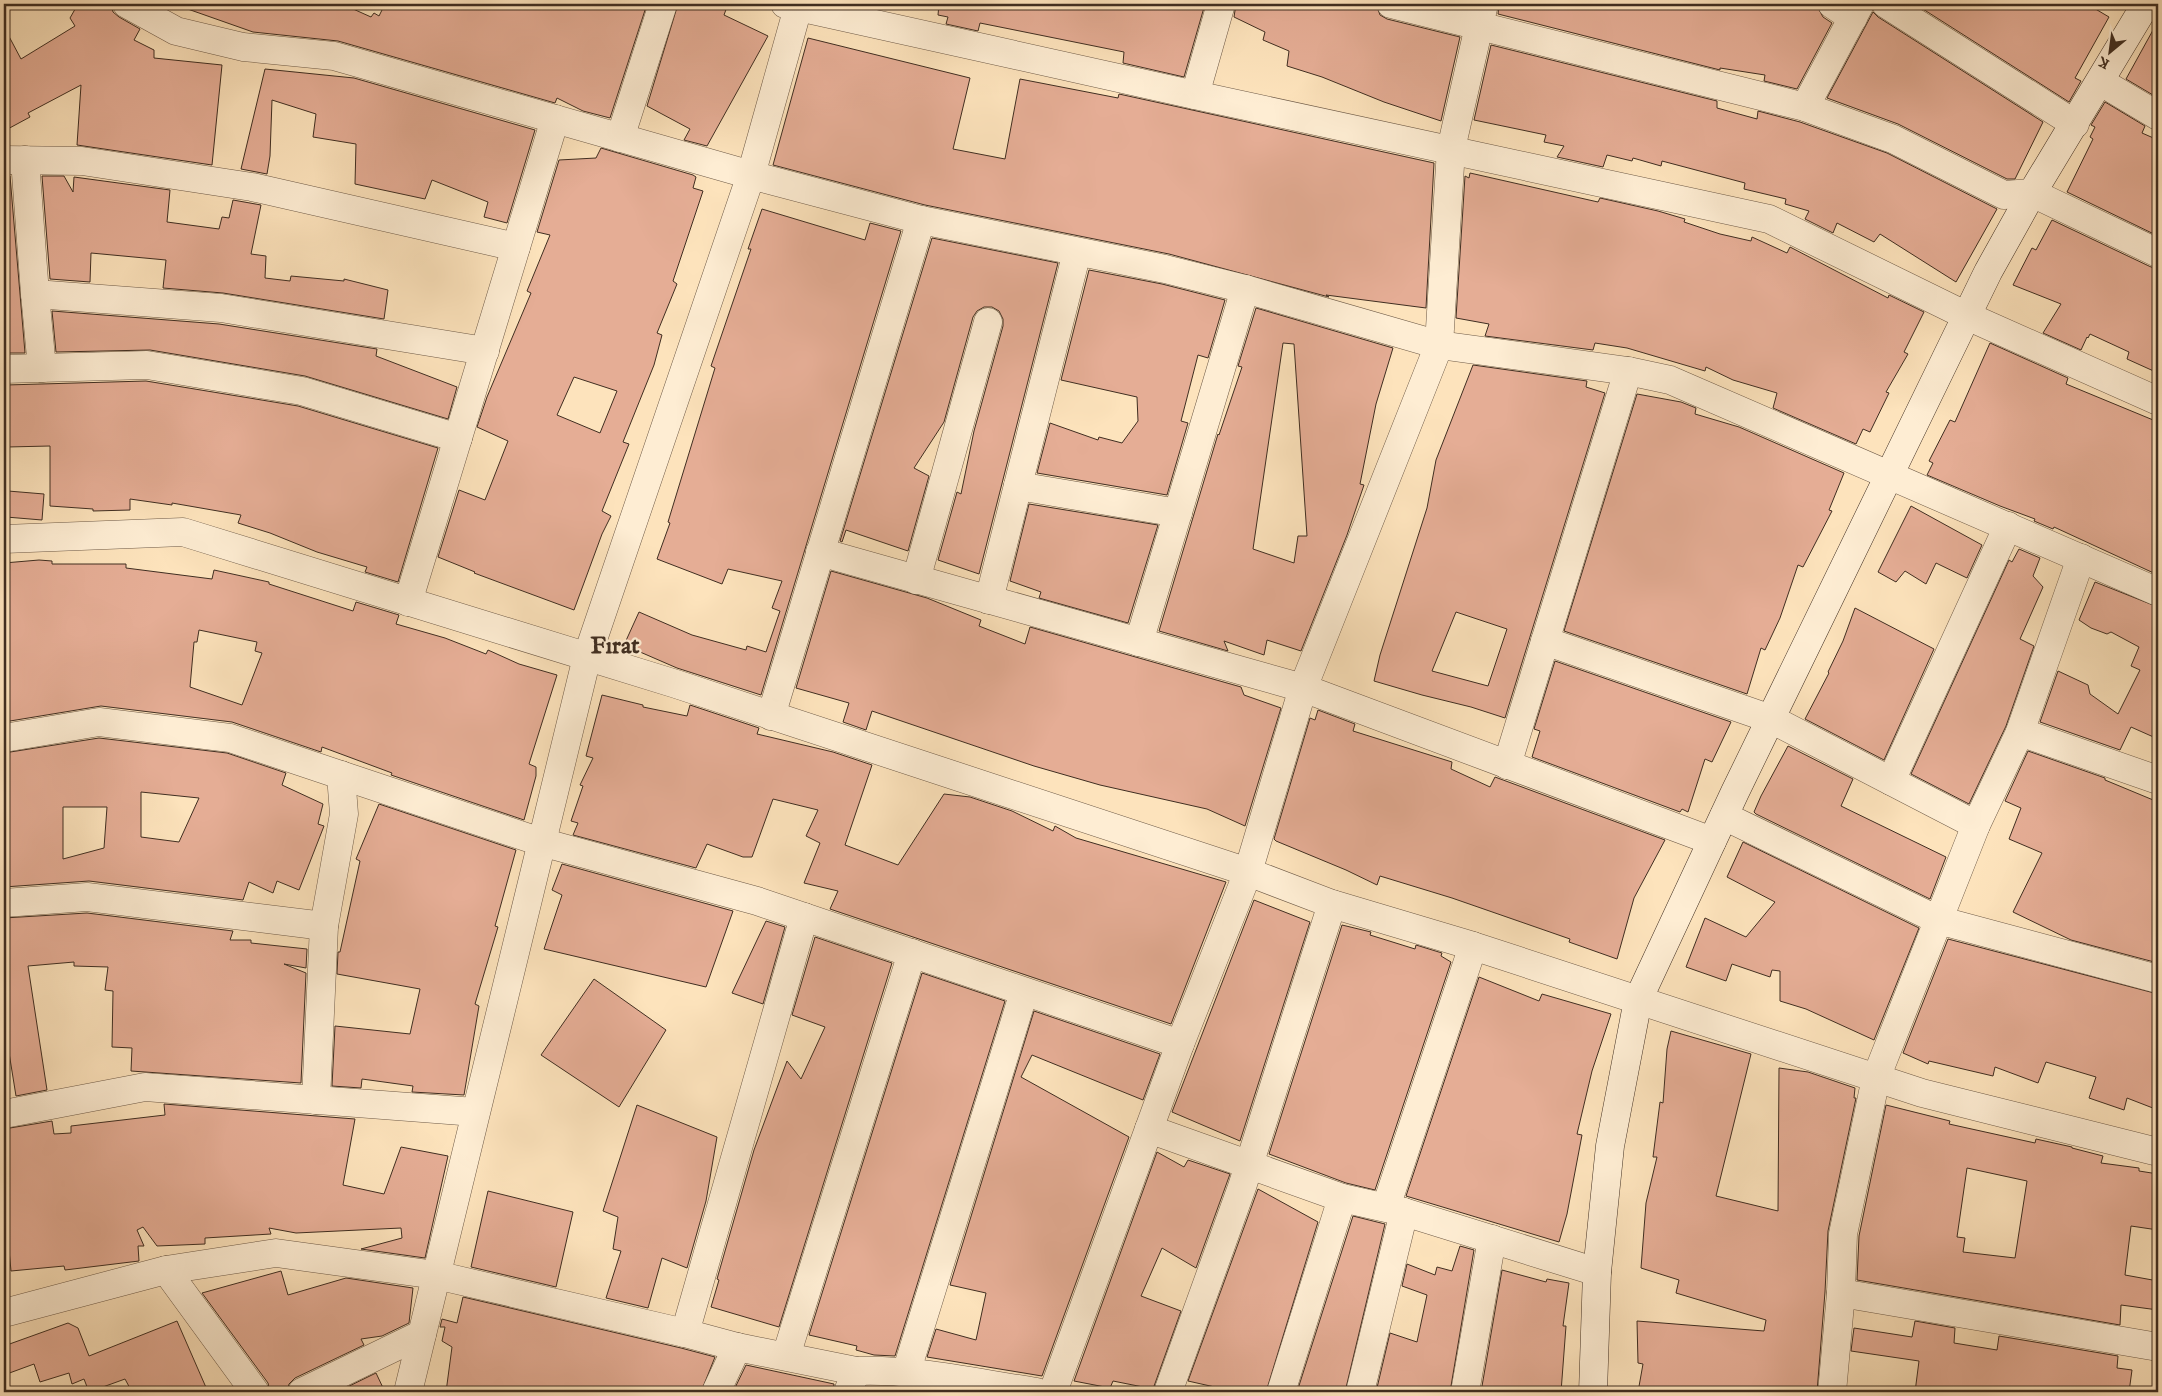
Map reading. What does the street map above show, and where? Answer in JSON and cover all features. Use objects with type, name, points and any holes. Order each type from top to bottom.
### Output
[{"type":"street","points":[[127,4],[176,31],[243,47],[334,56],[751,175],[922,220],[1165,269],[1245,289],[1439,344],[1628,371],[1670,380],[2158,592]]},
{"type":"street","points":[[620,138],[663,4]]},
{"type":"street","points":[[1195,95],[1221,4]]},
{"type":"street","points":[[1391,4],[1482,14],[1805,107],[1893,139],[2004,195],[2032,193],[2158,253]]},
{"type":"street","points":[[1886,4],[2075,124]]},
{"type":"street","points":[[408,1392],[587,657],[751,175],[794,5],[1195,95],[1769,219],[1967,316],[2158,401]]},
{"type":"street","points":[[1593,1392],[1597,1272],[1610,1146],[1638,1000],[1724,816],[1988,272],[2032,193],[2101,82],[2141,6]]},
{"type":"street","points":[[1805,107],[1848,8]]},
{"type":"street","points":[[1053,1392],[1180,1044],[1248,872],[1303,688],[1439,344],[1451,149],[1482,14]]},
{"type":"street","points":[[2101,82],[2158,116]]},
{"type":"street","points":[[408,602],[555,119]]},
{"type":"street","points":[[42,368],[35,294],[14,160],[82,161],[252,187],[516,246]]},
{"type":"street","points":[[772,716],[820,552],[922,220]]},
{"type":"street","points":[[989,600],[1077,252]]},
{"type":"street","points":[[1139,642],[1245,289]]},
{"type":"street","points":[[35,294],[221,308],[485,351]]},
{"type":"street","points":[[916,580],[988,322]]},
{"type":"street","points":[[4,370],[147,365],[302,391],[458,438]]},
{"type":"street","points":[[1507,765],[1628,371]]},
{"type":"street","points":[[1018,486],[1178,513]]},
{"type":"street","points":[[1891,781],[2008,526]]},
{"type":"street","points":[[4,539],[183,532],[772,716],[1248,872],[1332,904],[1473,946],[1922,1093],[2158,1152]]},
{"type":"street","points":[[820,552],[1303,688],[1712,841]]},
{"type":"street","points":[[1832,1392],[1841,1293],[1843,1234],[1876,1078],[1976,825],[2020,732],[2081,558]]},
{"type":"street","points":[[1545,641],[1771,719],[1976,825]]},
{"type":"street","points":[[4,738],[99,722],[230,738],[541,842],[757,901],[1180,1044]]},
{"type":"street","points":[[2020,732],[2158,780]]},
{"type":"street","points":[[316,1100],[324,926],[344,814],[341,775]]},
{"type":"street","points":[[1724,816],[1938,920],[2158,979]]},
{"type":"street","points":[[4,904],[87,897],[324,926]]},
{"type":"street","points":[[1168,1392],[1248,1164],[1332,904]]},
{"type":"street","points":[[685,1333],[804,917]]},
{"type":"street","points":[[1360,1392],[1395,1210],[1473,946]]},
{"type":"street","points":[[786,1356],[912,953]]},
{"type":"street","points":[[906,1373],[1024,992]]},
{"type":"street","points":[[4,1114],[145,1088],[475,1112]]},
{"type":"street","points":[[1149,1129],[1342,1198],[1395,1210],[1597,1272]]},
{"type":"street","points":[[1281,1392],[1342,1198]]},
{"type":"street","points":[[1465,1392],[1492,1239]]},
{"type":"street","points":[[4,1313],[166,1270],[276,1253],[436,1275],[685,1333],[737,1347],[786,1356],[852,1381],[873,1370],[1037,1392]]},
{"type":"street","points":[[166,1270],[255,1392]]},
{"type":"street","points":[[1841,1293],[2158,1347]]},
{"type":"street","points":[[302,1392],[422,1334]]},
{"type":"street","points":[[716,1392],[737,1347]]},
{"type":"building","points":[[78,4],[111,4],[113,12],[140,29],[134,40],[154,50],[154,58],[222,65],[212,165],[77,145],[81,85],[28,113],[30,117],[4,131],[4,27],[21,59],[75,26],[70,18]]},
{"type":"building","points":[[182,4],[342,4],[371,17],[374,13],[379,16],[385,4],[647,4],[610,118],[583,111],[557,98],[555,103],[338,41],[253,32],[182,7]]},
{"type":"building","points":[[678,4],[728,4],[724,15],[768,36],[707,146],[684,140],[690,129],[647,106]]},
{"type":"building","points":[[939,4],[1205,4],[1184,77],[1123,63],[1124,52],[980,23],[978,31],[946,24],[948,17],[938,15]]},
{"type":"building","points":[[1236,4],[1335,6],[1336,4],[1376,4],[1380,15],[1387,19],[1460,37],[1441,121],[1287,66],[1289,51],[1263,40],[1265,32],[1234,17]]},
{"type":"building","points":[[1499,4],[1812,4],[1817,6],[1823,17],[1832,23],[1797,89],[1764,81],[1765,75],[1720,68],[1720,70],[1498,14]]},
{"type":"building","points":[[1915,4],[2087,4],[2109,17],[2075,78],[2081,81],[2069,102]]},
{"type":"building","points":[[1873,12],[2043,122],[2015,179],[2007,179],[1898,124],[1827,98]]},
{"type":"building","points":[[2158,21],[2158,98],[2126,79]]},
{"type":"building","points":[[808,38],[970,78],[953,149],[1005,159],[1020,79],[1118,98],[1119,94],[1434,163],[1426,308],[1326,295],[1329,297],[1169,254],[925,205],[773,165]]},
{"type":"building","points":[[1491,45],[1717,101],[1717,108],[1757,119],[1758,111],[1800,122],[1887,153],[1997,209],[1956,282],[1880,234],[1874,242],[1837,223],[1833,233],[1805,219],[1809,211],[1785,204],[1786,199],[1744,189],[1745,183],[1662,161],[1661,166],[1633,158],[1632,161],[1607,155],[1603,167],[1557,157],[1564,146],[1544,142],[1546,135],[1474,120]]},
{"type":"building","points":[[265,69],[354,78],[535,130],[507,223],[484,217],[488,202],[432,180],[425,199],[355,184],[356,144],[313,137],[316,114],[272,100],[270,156],[267,174],[241,169]]},
{"type":"building","points":[[2105,102],[2145,126],[2142,133],[2158,140],[2158,236],[2067,192],[2093,139],[2090,137],[2095,127],[2091,125]]},
{"type":"building","points":[[601,148],[693,175],[696,177],[693,188],[703,191],[673,281],[677,284],[657,333],[662,335],[654,365],[623,442],[629,444],[602,511],[611,516],[602,534],[574,610],[474,573],[438,557],[459,490],[485,500],[508,441],[477,427],[487,397],[531,293],[527,291],[550,235],[537,232],[559,160],[596,158]],"holes":[[[574,377],[617,391],[600,433],[557,415]]]},
{"type":"building","points":[[1470,173],[1598,202],[1600,198],[1658,211],[1685,219],[1684,222],[1720,234],[1751,241],[1752,237],[1787,253],[1790,247],[1888,298],[1889,295],[1924,312],[1904,352],[1908,354],[1886,392],[1889,393],[1870,432],[1863,429],[1856,444],[1773,408],[1777,393],[1733,380],[1706,367],[1705,371],[1627,348],[1595,343],[1593,350],[1485,336],[1489,324],[1456,318],[1465,176],[1469,178]]},
{"type":"building","points":[[4,176],[10,176],[25,353],[4,352]]},
{"type":"building","points":[[42,176],[64,176],[73,192],[74,177],[170,190],[167,222],[219,229],[222,217],[229,218],[233,200],[261,205],[251,254],[266,256],[265,278],[290,281],[291,276],[344,281],[344,279],[388,290],[384,319],[223,293],[163,288],[166,260],[91,253],[90,282],[50,279]]},
{"type":"building","points":[[762,209],[865,240],[870,223],[901,231],[761,695],[677,668],[624,645],[639,612],[692,635],[746,650],[747,646],[766,652],[780,611],[772,608],[782,581],[728,569],[722,584],[657,559],[670,523],[668,522],[715,368],[711,366],[751,249],[748,249]]},
{"type":"building","points":[[2052,220],[2151,267],[2158,268],[2158,373],[2127,359],[2129,352],[2090,334],[2081,350],[2043,333],[2061,304],[2013,285],[2032,248],[2036,250]]},
{"type":"building","points":[[932,238],[1058,263],[979,574],[938,560],[957,492],[961,494],[974,431],[1003,326],[1003,319],[999,311],[992,307],[984,307],[977,311],[973,317],[944,422],[914,468],[929,476],[908,551],[846,530],[842,542],[840,541]]},
{"type":"building","points":[[1089,270],[1162,284],[1225,300],[1208,358],[1198,355],[1181,421],[1188,423],[1167,495],[1037,473],[1050,423],[1098,440],[1099,437],[1122,443],[1138,421],[1137,397],[1061,380]]},
{"type":"building","points":[[1256,308],[1393,348],[1376,404],[1360,484],[1364,485],[1347,535],[1301,651],[1267,640],[1264,655],[1224,641],[1228,651],[1159,631],[1218,434],[1242,367],[1238,366]],"holes":[[[1283,343],[1294,344],[1307,536],[1298,536],[1294,563],[1253,549]]]},
{"type":"building","points":[[52,311],[219,324],[377,349],[376,356],[457,387],[448,419],[305,376],[150,350],[56,352]]},
{"type":"building","points":[[1990,343],[2068,378],[2066,384],[2158,422],[2158,575],[2054,527],[2053,529],[2034,521],[2035,519],[1927,475],[1933,463],[1929,461],[1950,420],[1955,422]]},
{"type":"building","points":[[1473,365],[1587,381],[1586,387],[1605,393],[1505,718],[1374,681],[1380,655],[1427,508],[1436,460]],"holes":[[[1456,612],[1507,629],[1488,686],[1432,671]]]},
{"type":"building","points":[[146,381],[298,406],[438,448],[398,582],[365,572],[367,567],[317,552],[270,533],[238,523],[241,515],[172,503],[172,505],[130,499],[130,510],[93,511],[93,509],[50,506],[50,446],[7,447],[6,385]]},
{"type":"building","points":[[1637,394],[1681,402],[1696,408],[1695,414],[1739,427],[1844,473],[1829,510],[1832,511],[1803,567],[1798,565],[1780,618],[1765,650],[1761,648],[1747,694],[1564,631]]},
{"type":"building","points":[[8,491],[44,494],[42,520],[6,517]]},
{"type":"building","points":[[1029,504],[1158,525],[1128,623],[1039,598],[1041,592],[1010,581]]},
{"type":"building","points":[[1911,506],[1982,545],[1967,578],[1936,563],[1926,584],[1905,571],[1896,582],[1878,572]]},
{"type":"building","points":[[2019,549],[2040,558],[2033,576],[2043,587],[2020,639],[2034,646],[2006,726],[1969,804],[1911,774],[2009,560],[2012,562]]},
{"type":"building","points":[[39,560],[52,561],[52,564],[126,564],[126,568],[212,579],[214,570],[269,582],[269,584],[353,611],[356,602],[399,615],[396,624],[445,638],[486,654],[488,650],[519,664],[557,675],[529,764],[536,767],[536,776],[524,820],[391,775],[392,773],[322,747],[321,752],[232,722],[101,706],[4,722],[4,563]],"holes":[[[199,630],[257,642],[255,651],[262,653],[242,705],[190,687],[194,642],[197,642]]]},
{"type":"building","points":[[831,571],[927,598],[981,620],[979,626],[1025,644],[1030,627],[1241,687],[1244,695],[1281,708],[1245,826],[1207,809],[1100,785],[1034,766],[872,711],[866,730],[843,722],[849,703],[796,688]]},
{"type":"building","points":[[2095,582],[2158,607],[2158,739],[2131,727],[2120,750],[2040,722],[2058,671],[2088,685],[2090,694],[2118,714],[2140,670],[2131,666],[2139,647],[2111,632],[2107,634],[2091,628],[2079,620]]},
{"type":"building","points":[[1855,608],[1934,649],[1884,760],[1805,719],[1829,673]]},
{"type":"building","points":[[1555,661],[1731,722],[1712,762],[1705,759],[1688,812],[1682,809],[1680,812],[1532,757],[1540,731],[1534,729]]},
{"type":"building","points":[[602,695],[643,705],[643,707],[687,716],[690,705],[759,728],[757,734],[833,752],[872,765],[845,845],[898,865],[944,794],[970,797],[1012,811],[1053,831],[1055,826],[1076,838],[1226,882],[1171,1024],[830,909],[838,891],[804,883],[820,843],[806,836],[818,810],[773,799],[752,857],[743,857],[707,844],[696,868],[573,835],[578,823],[571,821],[583,786],[580,785],[593,758],[586,756]]},
{"type":"building","points":[[1318,710],[1355,724],[1353,731],[1452,762],[1451,769],[1490,787],[1495,777],[1665,840],[1634,898],[1617,959],[1569,942],[1570,939],[1452,898],[1380,876],[1377,885],[1276,841],[1274,839],[1310,718],[1315,720]]},
{"type":"building","points":[[99,738],[227,753],[286,773],[282,785],[323,804],[318,824],[324,826],[299,890],[277,881],[273,893],[249,882],[243,900],[89,881],[4,887],[4,753]],"holes":[[[141,792],[199,798],[179,842],[141,837]],[[63,807],[107,807],[104,848],[63,859]]]},
{"type":"building","points":[[1788,746],[1853,779],[1841,806],[1946,857],[1930,899],[1754,812]]},
{"type":"building","points":[[2028,751],[2105,778],[2105,780],[2158,802],[2158,963],[2071,940],[2013,912],[2042,853],[2009,839],[2021,808],[2005,801]]},
{"type":"building","points":[[379,804],[516,850],[495,926],[498,927],[475,1004],[479,1006],[464,1095],[412,1092],[413,1086],[362,1079],[361,1088],[332,1086],[335,1026],[410,1034],[420,989],[337,974],[338,952],[340,952],[360,861],[356,859]]},
{"type":"building","points":[[1743,842],[1919,928],[1874,1040],[1806,1009],[1780,1001],[1780,971],[1772,970],[1770,977],[1732,964],[1726,981],[1686,967],[1705,918],[1746,937],[1775,902],[1727,877]]},
{"type":"building","points":[[562,864],[733,911],[706,987],[544,949],[562,895],[552,890]]},
{"type":"building","points":[[1254,900],[1310,922],[1240,1141],[1172,1112]]},
{"type":"building","points":[[87,913],[233,931],[230,940],[251,940],[251,943],[307,949],[306,968],[284,964],[306,973],[301,1083],[131,1071],[132,1048],[112,1047],[113,991],[105,990],[108,967],[74,966],[74,962],[28,966],[47,1090],[16,1096],[6,1034],[9,1034],[4,1000],[4,918]]},
{"type":"building","points":[[766,921],[785,927],[763,1004],[732,993]]},
{"type":"building","points":[[1342,925],[1371,932],[1370,935],[1415,949],[1416,945],[1442,953],[1441,956],[1451,962],[1375,1190],[1346,1183],[1269,1154]]},
{"type":"building","points":[[815,937],[892,963],[779,1327],[711,1307],[719,1280],[717,1279],[754,1150],[787,1061],[801,1079],[825,1027],[792,1015]]},
{"type":"building","points":[[1948,939],[2158,994],[2158,1110],[2127,1098],[2124,1110],[2089,1098],[2096,1077],[2046,1062],[2038,1083],[1995,1067],[1993,1076],[1929,1061],[1928,1064],[1903,1053]]},
{"type":"building","points":[[922,973],[1005,1001],[895,1356],[874,1355],[856,1350],[857,1346],[809,1335]]},
{"type":"building","points":[[1479,977],[1539,1001],[1542,994],[1611,1014],[1592,1071],[1577,1134],[1582,1135],[1567,1214],[1559,1242],[1406,1196]]},
{"type":"building","points":[[594,979],[666,1030],[619,1107],[541,1055]]},
{"type":"building","points":[[1034,1011],[1160,1054],[1143,1100],[1032,1055],[1021,1077],[1129,1137],[1042,1376],[927,1357],[936,1329],[976,1340],[986,1293],[950,1285]]},
{"type":"building","points":[[1671,1031],[1751,1054],[1716,1196],[1778,1211],[1779,1068],[1808,1072],[1855,1088],[1854,1098],[1856,1098],[1828,1231],[1817,1392],[1638,1392],[1643,1364],[1638,1363],[1637,1321],[1764,1331],[1766,1320],[1676,1293],[1679,1280],[1641,1268],[1646,1203],[1657,1157],[1653,1157],[1660,1102],[1663,1103],[1667,1049]]},
{"type":"building","points":[[164,1104],[355,1119],[343,1185],[384,1194],[401,1147],[448,1156],[425,1258],[361,1249],[402,1238],[401,1228],[296,1233],[269,1228],[271,1234],[205,1238],[205,1244],[157,1246],[143,1227],[137,1230],[144,1246],[138,1246],[139,1261],[65,1270],[64,1266],[11,1271],[4,1197],[4,1129],[52,1121],[54,1134],[71,1133],[71,1126],[165,1115]]},
{"type":"building","points":[[637,1105],[717,1137],[706,1201],[687,1268],[662,1258],[648,1308],[606,1298],[621,1251],[613,1249],[618,1217],[603,1211]]},
{"type":"building","points":[[1886,1105],[1950,1121],[1949,1124],[2035,1143],[2036,1139],[2072,1147],[2103,1156],[2101,1163],[2139,1168],[2139,1171],[2158,1174],[2158,1230],[2131,1226],[2125,1275],[2158,1281],[2158,1310],[2121,1305],[2120,1325],[1857,1280],[1859,1236]],"holes":[[[1967,1168],[2027,1181],[2015,1258],[1963,1252],[1965,1238],[1957,1237]]]},
{"type":"building","points":[[1157,1152],[1184,1167],[1188,1160],[1230,1174],[1196,1268],[1162,1248],[1141,1296],[1181,1311],[1153,1389],[1113,1381],[1110,1388],[1074,1381]]},
{"type":"building","points":[[1258,1189],[1318,1222],[1266,1392],[1237,1392],[1188,1381]]},
{"type":"building","points":[[488,1191],[573,1212],[556,1287],[471,1267]]},
{"type":"building","points":[[1353,1216],[1385,1224],[1345,1392],[1297,1392]]},
{"type":"building","points":[[1460,1246],[1474,1250],[1450,1392],[1376,1392],[1390,1333],[1417,1342],[1427,1295],[1402,1286],[1407,1264],[1435,1275],[1437,1267],[1452,1271]]},
{"type":"building","points":[[1502,1270],[1546,1282],[1547,1279],[1569,1283],[1563,1326],[1566,1326],[1561,1392],[1481,1392]]},
{"type":"building","points":[[281,1271],[288,1295],[346,1278],[413,1288],[409,1323],[382,1336],[361,1339],[364,1345],[295,1378],[289,1384],[287,1392],[270,1392],[268,1383],[202,1293]]},
{"type":"building","points":[[463,1297],[715,1357],[701,1392],[446,1392],[452,1347],[442,1341],[445,1327],[440,1327],[442,1319],[457,1323]]},
{"type":"building","points":[[177,1321],[208,1392],[132,1392],[125,1379],[89,1392],[84,1379],[72,1384],[69,1373],[40,1382],[34,1364],[4,1375],[4,1346],[68,1323],[78,1328],[89,1356]]},
{"type":"building","points":[[1915,1321],[1955,1328],[1954,1343],[1997,1350],[1999,1336],[2118,1356],[2117,1368],[2132,1370],[2129,1392],[1915,1392],[1919,1361],[1851,1351],[1854,1328],[1912,1337]]},
{"type":"building","points":[[746,1365],[834,1384],[833,1392],[733,1392]]},
{"type":"building","points":[[376,1373],[385,1392],[337,1392]]},
{"type":"district","name":"Fırat","points":[[615,646]]}]
